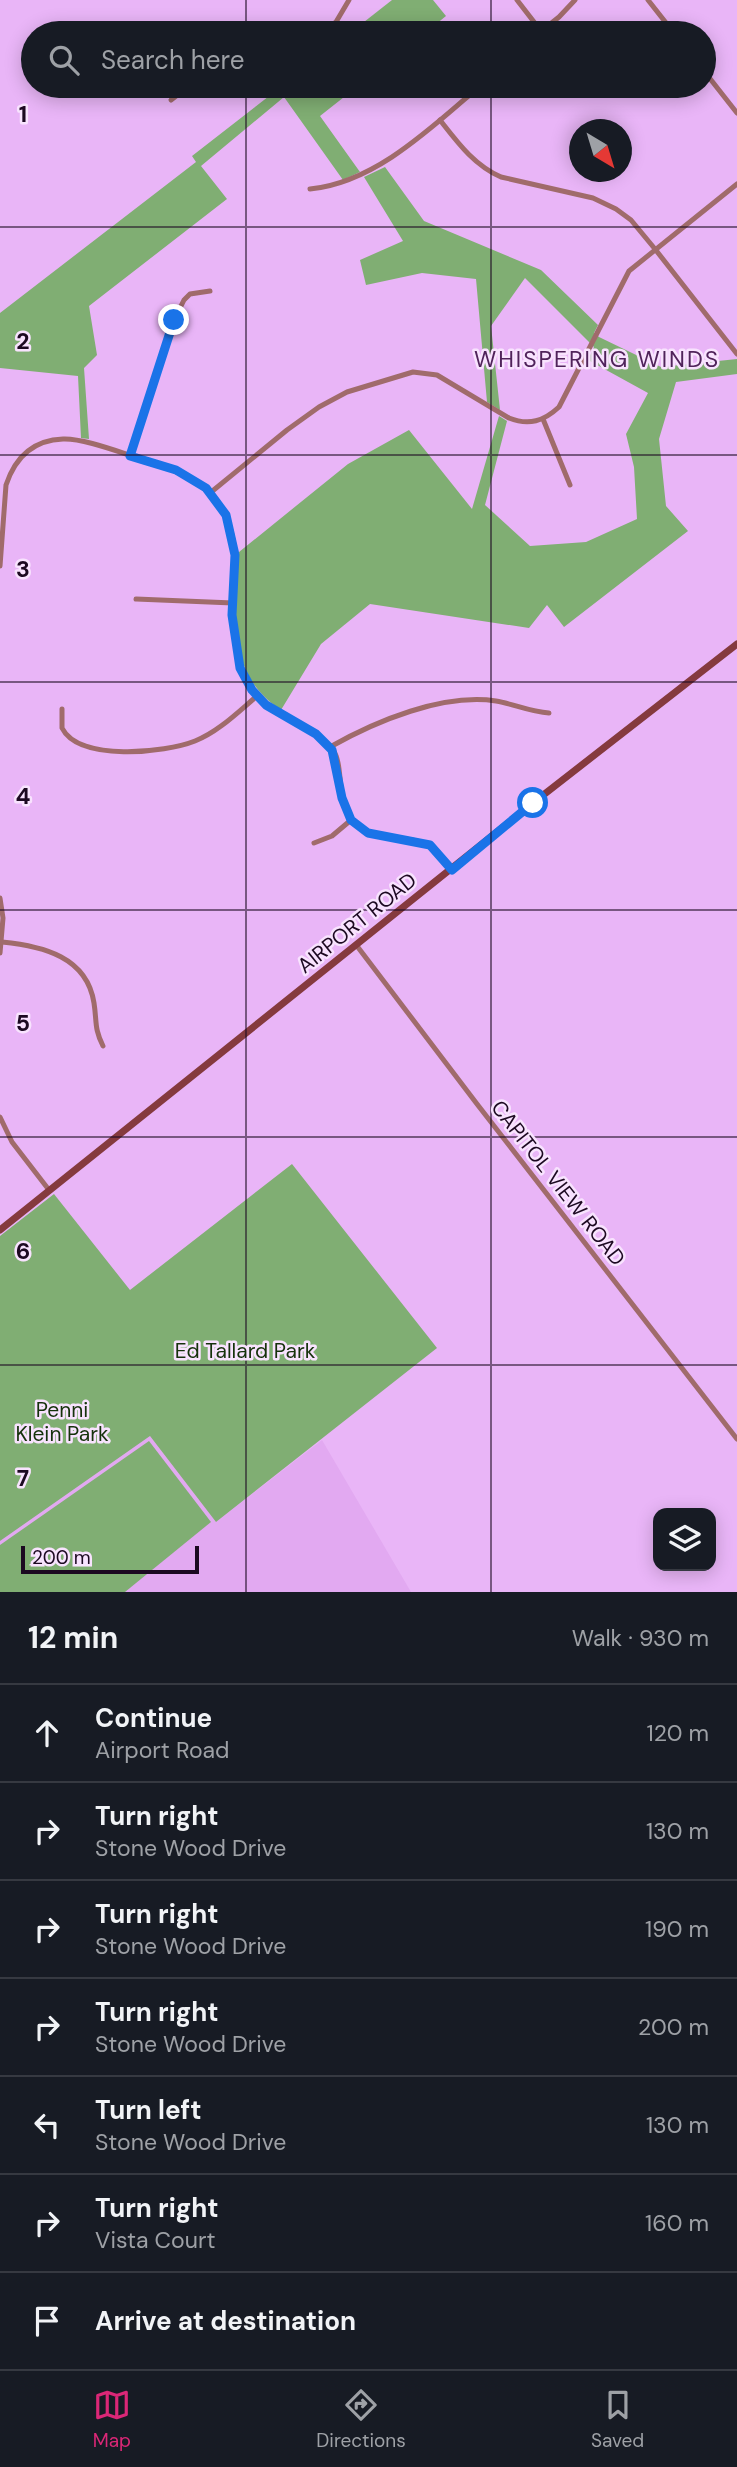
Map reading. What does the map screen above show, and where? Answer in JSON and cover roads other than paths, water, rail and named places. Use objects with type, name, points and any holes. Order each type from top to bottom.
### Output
[{"type":"street","points":[[337,21],[349,0]]},
{"type":"street","points":[[517,0],[532,21]]},
{"type":"street","points":[[554,21],[575,0]]},
{"type":"street","points":[[648,0],[665,21]]},
{"type":"street","points":[[716,86],[737,113]]},
{"type":"street","points":[[310,189],[342,184],[376,167],[466,98]]},
{"type":"street","points":[[440,120],[469,156],[490,172],[604,202],[631,220],[737,354]]},
{"type":"street","points":[[210,493],[287,430],[320,407],[347,391],[413,372],[438,375],[521,423],[543,419],[559,407],[629,271],[737,184]]},
{"type":"street","points":[[130,456],[174,320],[187,296],[210,291]]},
{"type":"street","points":[[543,419],[570,485]]},
{"type":"street","points":[[0,566],[6,485],[17,461],[33,446],[47,441],[71,439],[176,470],[206,488],[226,515],[235,555],[233,603],[238,662],[248,685],[266,705],[316,734],[330,747],[335,754],[342,798],[351,820],[368,833],[430,845],[452,870]]},
{"type":"street","points":[[136,599],[233,603]]},
{"type":"street","name":"AIRPORT ROAD","points":[[0,1230],[533,803],[737,644]]},
{"type":"street","points":[[62,709],[62,728],[73,742],[110,751],[160,751],[208,734],[257,696]]},
{"type":"street","points":[[330,747],[375,725],[419,709],[461,699],[498,701],[532,712],[549,713]]},
{"type":"street","points":[[314,843],[332,836],[351,820]]},
{"type":"street","points":[[0,898],[3,918],[0,953]]},
{"type":"street","points":[[2,942],[50,951],[77,967],[88,981],[94,1003],[96,1032],[103,1046]]},
{"type":"street","name":"CAPITOL VIEW ROAD","points":[[357,946],[737,1439]]},
{"type":"street","points":[[0,1117],[12,1142],[49,1190]]},
{"type":"district","name":"WHISPERING WINDS","points":[[597,359]]},
{"type":"park label","name":"Ed Tallard Park","points":[[245,1351]]},
{"type":"park label","name":"Penni Klein Park","points":[[62,1422]]}]
